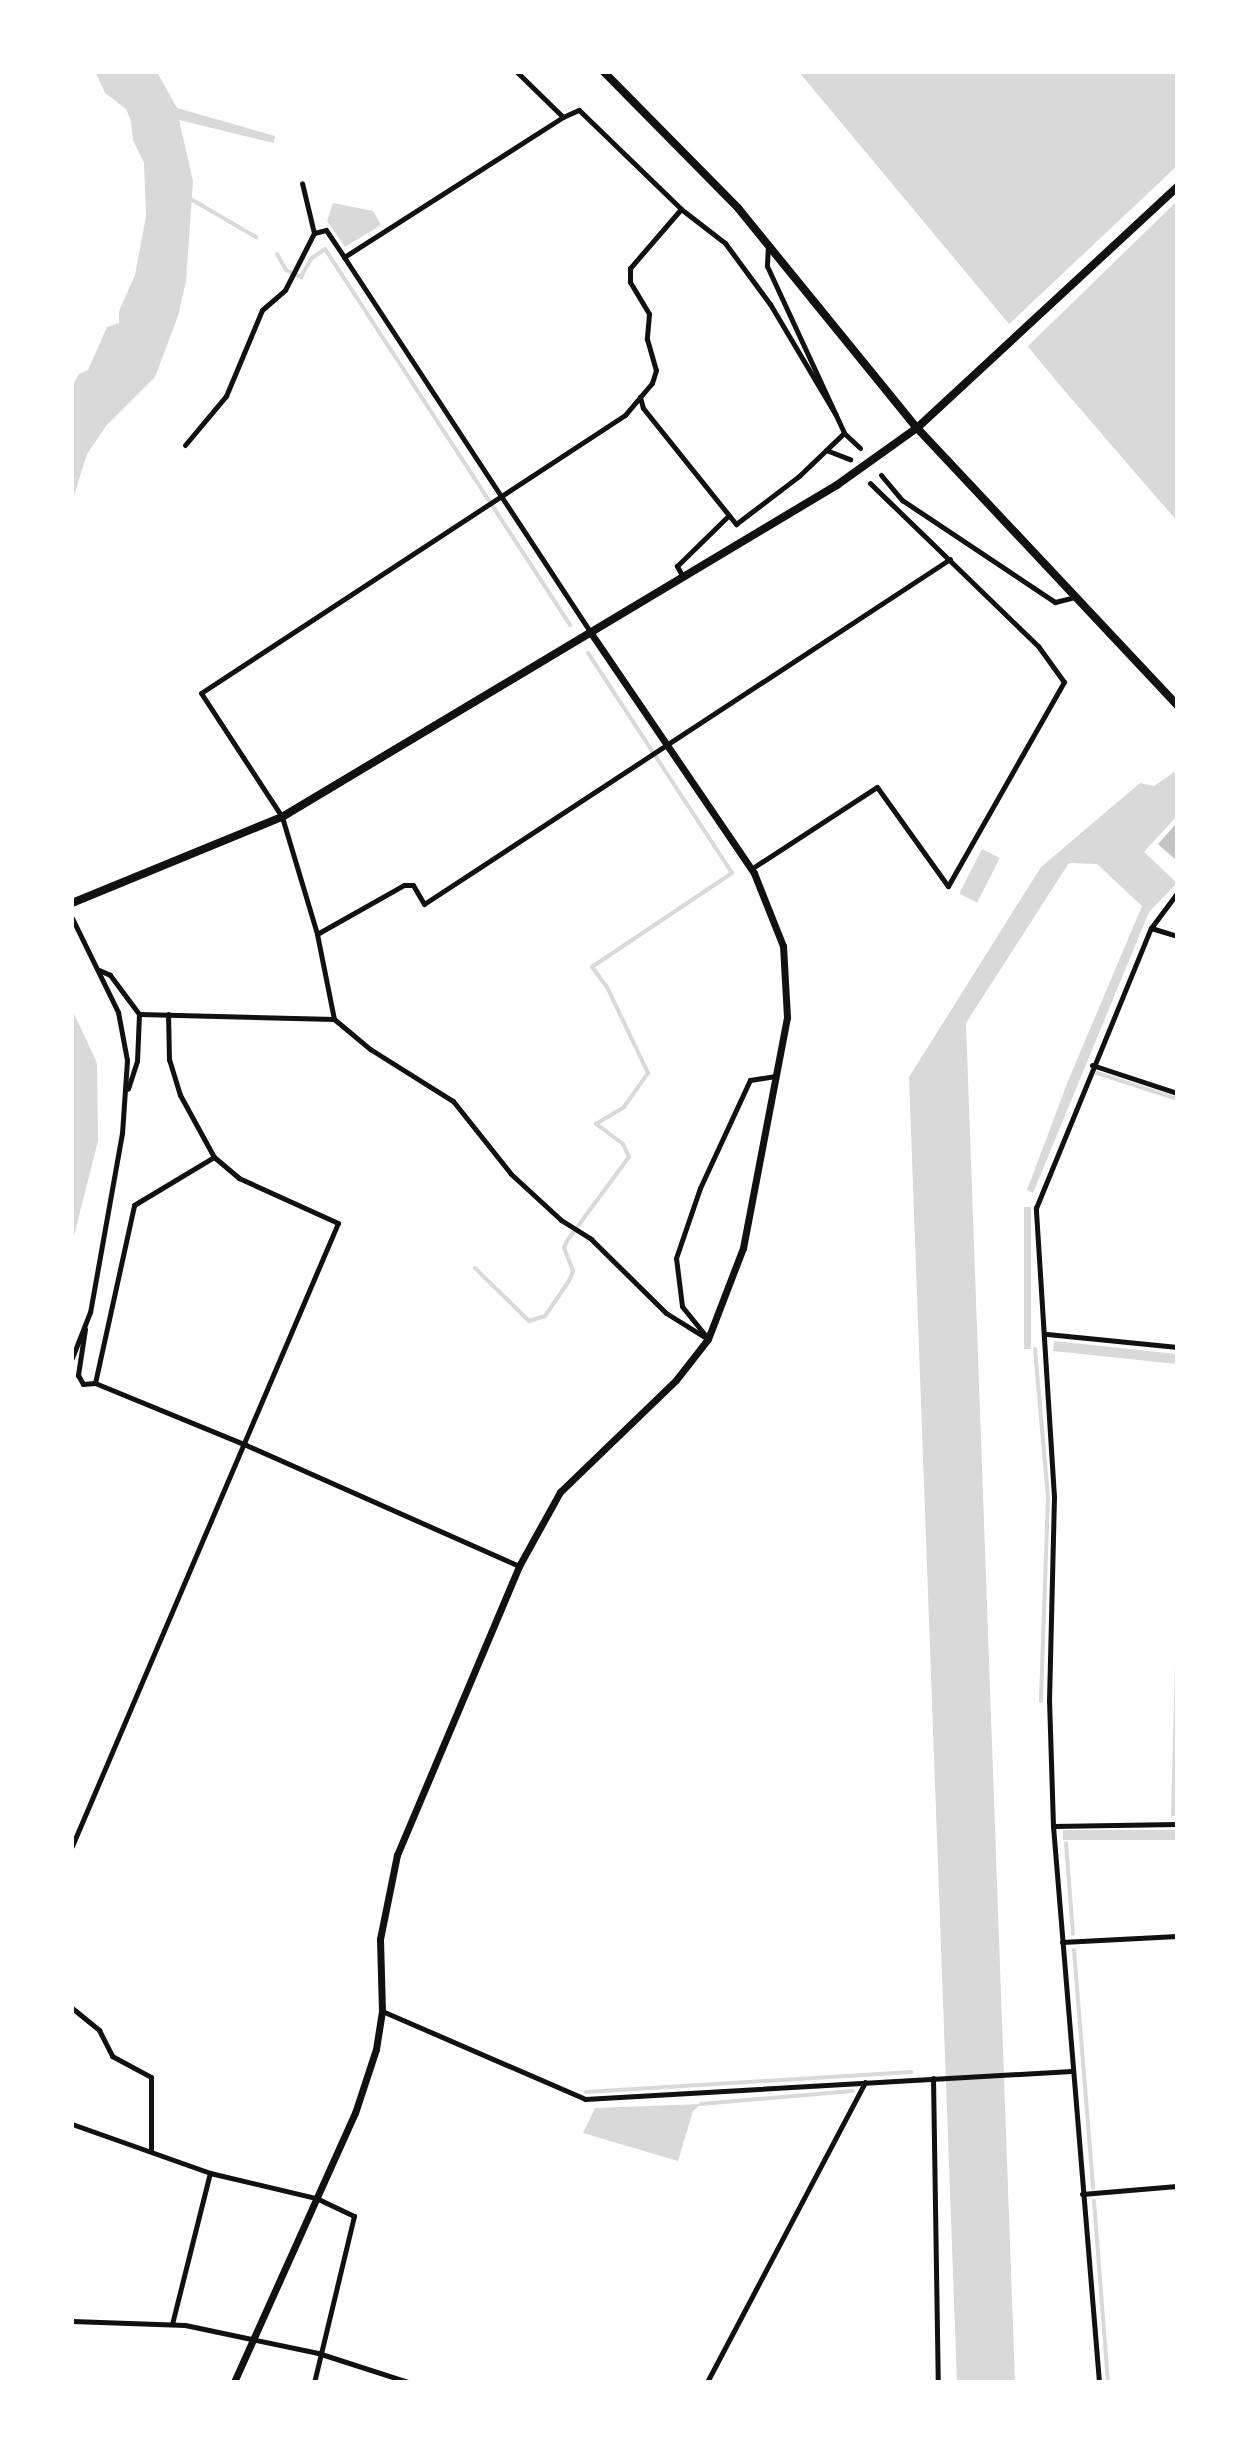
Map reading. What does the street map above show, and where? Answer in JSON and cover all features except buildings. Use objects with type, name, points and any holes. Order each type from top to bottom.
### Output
[{"type":"main road","points":[[604,72],[768,244],[917,428],[1177,705]]},
{"type":"main road","points":[[72,903],[282,817],[837,485],[917,428],[1177,187]]},
{"type":"street","points":[[517,72],[563,117]]},
{"type":"street","points":[[344,257],[563,117],[579,110],[681,209],[725,243],[787,330],[817,390],[836,415]]},
{"type":"street","points":[[185,445],[226,396],[262,310],[285,290],[314,233],[302,183]]},
{"type":"street","points":[[334,1019],[317,934],[282,817],[201,693],[600,434],[640,397],[656,370],[647,339],[649,314],[630,282],[630,268],[681,209]]},
{"type":"street","points":[[234,2382],[355,2113],[376,2049],[382,2011],[380,1939],[397,1855],[519,1566],[560,1492],[676,1380],[708,1339],[743,1248],[777,1076],[788,992],[783,946],[751,869],[669,744],[499,499],[326,230],[314,233]]},
{"type":"street","points":[[768,244],[767,266],[844,433],[860,448]]},
{"type":"street","points":[[640,397],[643,408],[727,517],[736,524],[844,433]]},
{"type":"street","points":[[826,450],[850,459]]},
{"type":"street","points":[[881,475],[912,507],[1055,602],[1076,597]]},
{"type":"street","points":[[751,869],[877,787],[948,886],[1064,682],[1038,646],[870,483]]},
{"type":"street","points":[[683,577],[677,566],[727,517]]},
{"type":"street","points":[[317,934],[404,885],[413,885],[424,904],[950,559]]},
{"type":"street","points":[[1099,2382],[1053,1826],[1049,1701],[1054,1497],[1037,1200],[1151,928],[1177,893]]},
{"type":"street","points":[[72,918],[124,1028],[126,1091]]},
{"type":"street","points":[[1151,928],[1177,936]]},
{"type":"street","points":[[98,969],[110,975],[139,1014],[137,1061],[126,1091],[78,1375],[83,1384],[95,1383],[246,1445],[519,1566]]},
{"type":"street","points":[[139,1014],[334,1019],[370,1049],[453,1101],[511,1174],[561,1220],[591,1239],[666,1313],[708,1339]]},
{"type":"street","points":[[72,1846],[145,1667],[246,1445],[338,1223],[239,1178],[214,1157],[176,1084],[169,1060],[168,1014]]},
{"type":"street","points":[[1092,1065],[1177,1093]]},
{"type":"street","points":[[708,1339],[682,1306],[676,1258],[700,1188],[750,1080],[777,1076]]},
{"type":"street","points":[[95,1383],[134,1205],[214,1157]]},
{"type":"street","points":[[72,1358],[85,1329]]},
{"type":"street","points":[[1047,1334],[1177,1347]]},
{"type":"street","points":[[1053,1826],[1177,1824]]},
{"type":"street","points":[[1062,1942],[1177,1936]]},
{"type":"street","points":[[72,2008],[99,2030],[112,2056],[151,2077],[151,2151]]},
{"type":"street","points":[[382,2011],[585,2099],[1071,2071]]},
{"type":"street","points":[[936,2077],[938,2382]]},
{"type":"street","points":[[707,2382],[865,2082]]},
{"type":"street","points":[[72,2124],[210,2173],[316,2198],[354,2216],[318,2353],[314,2382]]},
{"type":"street","points":[[172,2324],[210,2173]]},
{"type":"street","points":[[1082,2194],[1177,2186]]},
{"type":"street","points":[[72,2321],[172,2324],[255,2339],[318,2353],[408,2382]]},
{"type":"shaded area","points":[[86,72],[157,72],[177,108],[275,136],[274,143],[179,120],[193,181],[186,281],[178,316],[155,377],[106,426],[87,454],[72,502],[72,386],[79,374],[88,370],[107,327],[119,323],[119,311],[135,275],[146,216],[144,163],[133,140],[126,109],[105,93],[96,73]]},
{"type":"shaded area","points":[[799,72],[1177,72],[1177,521],[1069,396]]},
{"type":"shaded area","points":[[333,203],[373,211],[381,225],[345,247],[327,221]]},
{"type":"shaded area","points":[[1177,770],[1176,817],[1144,852],[1177,883],[1149,912],[1033,1193],[1027,1190],[1068,1081],[1142,906],[1097,864],[1069,863],[966,1023],[1015,2382],[957,2382],[909,1077],[1041,867],[1140,783],[1154,786]]},
{"type":"shaded area","points":[[982,849],[1000,858],[977,903],[959,894]]},
{"type":"shaded area","points":[[72,1009],[97,1063],[98,1141],[72,1244]]},
{"type":"shaded area","points":[[1024,1207],[1031,1207],[1031,1349],[1024,1349]]},
{"type":"shaded area","points":[[1054,1341],[1177,1354],[1176,1364],[1053,1351]]},
{"type":"shaded area","points":[[1177,1586],[1177,1816],[1171,1816]]},
{"type":"shaded area","points":[[1063,1830],[1177,1830],[1177,1840],[1063,1840]]},
{"type":"shaded area","points":[[701,2104],[693,2111],[678,2161],[583,2133],[595,2108]]},
{"type":"pier","points":[[1177,166],[1177,201],[1025,349],[1006,327]]},
{"type":"waterway","points":[[189,198],[256,237]]},
{"type":"waterway","points":[[277,254],[286,270],[301,277],[311,259],[325,249],[570,625]]},
{"type":"waterway","points":[[475,1268],[529,1321],[545,1316],[569,1281],[573,1271],[564,1248],[567,1241],[629,1157],[623,1144],[596,1124],[624,1107],[648,1073],[607,987],[592,967],[732,873],[588,653]]},
{"type":"waterway","points":[[1097,1073],[1177,1099]]},
{"type":"waterway","points":[[1035,1349],[1048,1497],[1041,1701]]},
{"type":"waterway","points":[[1066,1843],[1073,1934]]},
{"type":"waterway","points":[[1074,1950],[1093,2188]]},
{"type":"waterway","points":[[586,2092],[911,2072]]},
{"type":"waterway","points":[[701,2104],[852,2091]]},
{"type":"waterway","points":[[1094,2201],[1108,2382]]}]
